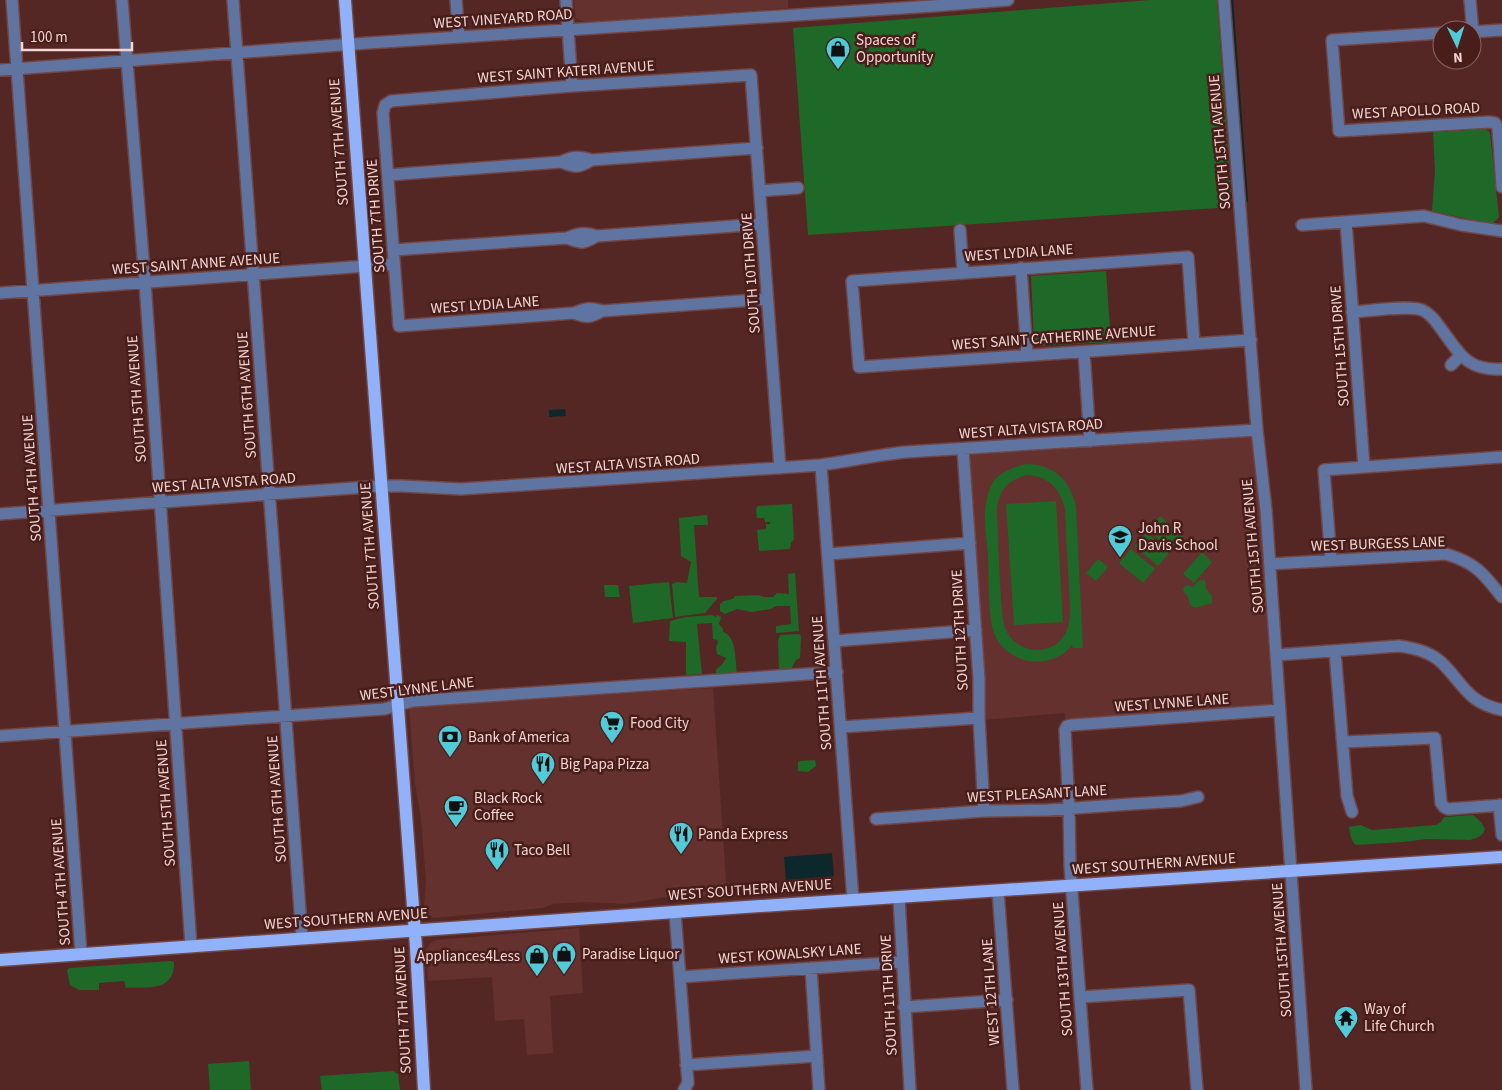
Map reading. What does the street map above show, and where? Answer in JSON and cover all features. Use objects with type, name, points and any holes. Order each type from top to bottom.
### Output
[{"type":"main road","name":"SOUTH 7TH AVENUE","points":[[346,0],[364,266],[398,704],[424,1090]]},
{"type":"main road","name":"WEST SOUTHERN AVENUE","points":[[0,960],[1502,856]]},
{"type":"street","name":"SOUTH 4TH AVENUE","points":[[12,0],[81,954]]},
{"type":"street","name":"SOUTH 5TH AVENUE","points":[[122,0],[145,282],[191,946]]},
{"type":"street","name":"SOUTH 6TH AVENUE","points":[[233,0],[302,938]]},
{"type":"street","points":[[456,0],[459,38]]},
{"type":"street","points":[[566,0],[572,86]]},
{"type":"street","name":"WEST VINEYARD ROAD","points":[[0,70],[933,3],[1008,0]]},
{"type":"street","name":"SOUTH 15TH AVENUE","points":[[1224,0],[1257,430],[1270,564],[1306,1090]]},
{"type":"street","points":[[1470,0],[1471,20]]},
{"type":"street","points":[[1482,31],[1502,30]]},
{"type":"street","name":"WEST APOLLO ROAD","points":[[1432,35],[1332,40],[1339,131],[1495,123],[1498,128],[1502,186]]},
{"type":"street","name":"WEST SAINT KATERI AVENUE","points":[[385,105],[390,101],[572,86],[751,75]]},
{"type":"street","name":"SOUTH 10TH DRIVE","points":[[751,75],[780,468]]},
{"type":"street","name":"SOUTH 7TH DRIVE","points":[[385,105],[383,113],[399,326]]},
{"type":"street","points":[[388,174],[561,162],[579,156],[592,160],[757,148]]},
{"type":"street","points":[[760,191],[798,188]]},
{"type":"street","points":[[1302,225],[1424,216],[1470,227],[1502,231]]},
{"type":"street","name":"SOUTH 15TH DRIVE","points":[[1346,222],[1364,467]]},
{"type":"street","points":[[393,250],[567,238],[586,232],[596,236],[762,224]]},
{"type":"street","points":[[960,230],[963,272]]},
{"type":"street","name":"WEST LYDIA LANE","points":[[859,367],[852,281],[1021,268],[1188,258],[1194,344]]},
{"type":"street","name":"WEST SAINT ANNE AVENUE","points":[[0,293],[394,264]]},
{"type":"street","points":[[1021,268],[1027,355]]},
{"type":"street","name":"WEST LYDIA LANE","points":[[399,326],[574,313],[584,308],[602,311],[768,299]]},
{"type":"street","points":[[1352,312],[1413,308],[1423,310],[1436,320],[1468,362],[1486,369],[1502,369]]},
{"type":"street","name":"WEST SAINT CATHERINE AVENUE","points":[[859,367],[1251,340]]},
{"type":"street","points":[[1084,352],[1090,440]]},
{"type":"street","points":[[1451,365],[1461,355]]},
{"type":"street","name":"WEST ALTA VISTA ROAD","points":[[0,514],[381,486],[461,489],[780,468],[844,462],[877,455],[963,448],[1257,430]]},
{"type":"street","name":"SOUTH 12TH DRIVE","points":[[963,448],[979,679],[984,811]]},
{"type":"street","points":[[1331,560],[1324,470],[1502,457]]},
{"type":"street","name":"SOUTH 11TH AVENUE","points":[[821,465],[853,900]]},
{"type":"street","points":[[828,554],[970,543]]},
{"type":"street","name":"WEST BURGESS LANE","points":[[1270,564],[1446,554],[1459,558],[1481,572],[1502,597]]},
{"type":"street","points":[[834,641],[976,630]]},
{"type":"street","points":[[1276,655],[1399,646],[1416,649],[1430,654],[1442,662],[1465,691],[1478,702],[1502,710]]},
{"type":"street","points":[[1335,652],[1347,796],[1352,812]]},
{"type":"street","name":"WEST LYNNE LANE","points":[[0,736],[384,709],[413,701],[837,672]]},
{"type":"street","name":"WEST LYNNE LANE","points":[[1067,726],[1072,724],[1280,710]]},
{"type":"street","points":[[841,727],[979,718]]},
{"type":"street","name":"SOUTH 13TH AVENUE","points":[[1067,726],[1064,734],[1072,886],[1087,1090]]},
{"type":"street","points":[[1343,742],[1435,738],[1441,803],[1448,809],[1501,805],[1502,835]]},
{"type":"street","name":"WEST PLEASANT LANE","points":[[876,819],[984,811],[1181,801],[1198,798]]},
{"type":"street","name":"WEST 12TH LANE","points":[[998,891],[1013,1090]]},
{"type":"street","name":"SOUTH 11TH DRIVE","points":[[899,898],[910,1090]]},
{"type":"street","points":[[675,912],[688,1083],[684,1090]]},
{"type":"street","name":"WEST KOWALSKY LANE","points":[[680,977],[902,962]]},
{"type":"street","points":[[811,968],[819,1090]]},
{"type":"street","points":[[1080,997],[1189,990],[1197,1090]]},
{"type":"street","points":[[904,1007],[1007,1000]]},
{"type":"street","points":[[686,1065],[817,1056]]},
{"type":"shaded area","points":[[574,0],[788,0],[788,8],[585,22],[576,18]]},
{"type":"shaded area","name":"John R Davis School","points":[[1253,437],[1255,441],[1272,703],[1267,706],[1066,722],[1065,713],[983,720],[984,666],[970,456],[977,453]]},
{"type":"shaded area","points":[[713,688],[727,896],[665,897],[626,904],[585,902],[553,904],[543,908],[434,918],[426,914],[424,905],[426,881],[421,819],[415,783],[409,707]]},
{"type":"shaded area","points":[[579,928],[583,993],[550,996],[553,1053],[527,1055],[524,1019],[495,1021],[492,977],[428,981],[426,950],[431,942],[436,940]]},
{"type":"green space","points":[[1150,0],[1217,0],[1232,207],[808,235],[793,28]]},
{"type":"green space","points":[[1486,129],[1490,133],[1499,217],[1491,224],[1432,211],[1435,171],[1433,132]]},
{"type":"green space","points":[[1106,271],[1111,342],[1036,346],[1034,344],[1031,276]]},
{"type":"green space","points":[[1026,464],[1045,467],[1060,476],[1070,489],[1076,507],[1083,648],[1073,648],[1072,645],[1063,654],[1040,662],[1028,661],[1007,651],[998,642],[993,630],[990,614],[985,524],[987,499],[990,487],[999,475]],"holes":[[[1027,475],[1052,484],[1060,495],[1065,509],[1070,606],[1068,627],[1063,637],[1047,649],[1038,650],[1028,649],[1019,644],[1011,638],[1005,628],[1001,598],[997,510],[999,497],[1009,483]]]},
{"type":"green space","points":[[1056,501],[1063,622],[1014,625],[1006,504]]},
{"type":"green space","points":[[792,504],[794,539],[790,549],[759,551],[757,530],[766,529],[766,524],[770,524],[770,522],[765,522],[764,518],[757,518],[756,508],[758,506]]},
{"type":"green space","points":[[707,515],[708,525],[694,525],[699,597],[717,597],[717,599],[705,613],[675,617],[672,584],[677,582],[687,583],[691,562],[681,556],[679,518]]},
{"type":"green space","points":[[1160,516],[1183,536],[1171,550],[1148,530]]},
{"type":"green space","points":[[1146,532],[1170,552],[1158,566],[1134,546]]},
{"type":"green space","points":[[1131,549],[1155,569],[1143,583],[1119,563]]},
{"type":"green space","points":[[1202,552],[1212,562],[1194,583],[1183,574]]},
{"type":"green space","points":[[1098,559],[1108,567],[1096,581],[1086,573]]},
{"type":"green space","points":[[795,573],[799,631],[776,633],[776,626],[791,624],[790,606],[776,606],[771,609],[752,612],[737,609],[725,614],[720,611],[720,604],[733,599],[735,596],[759,595],[773,597],[777,593],[789,594],[788,574]]},
{"type":"green space","points":[[1205,580],[1206,589],[1212,596],[1212,603],[1195,608],[1190,605],[1183,588],[1187,585],[1193,587],[1198,581]]},
{"type":"green space","points":[[669,582],[673,618],[633,623],[629,586]]},
{"type":"green space","points":[[604,585],[618,585],[620,597],[605,597]]},
{"type":"green space","points":[[712,615],[721,617],[719,624],[723,632],[731,638],[737,673],[716,675],[716,670],[726,658],[717,654],[716,647],[718,642],[713,639],[712,623],[697,624],[702,674],[686,675],[686,642],[669,641],[670,621],[685,617]]},
{"type":"green space","points":[[799,634],[801,636],[800,658],[796,660],[790,671],[779,670],[778,640],[780,635]]},
{"type":"green space","points":[[815,760],[816,766],[808,772],[798,771],[799,761]]},
{"type":"green space","points":[[1473,815],[1481,822],[1485,829],[1481,835],[1470,840],[1427,839],[1356,845],[1352,840],[1349,827],[1361,825],[1372,830],[1436,825],[1444,817]]},
{"type":"green space","points":[[174,962],[170,979],[158,986],[151,987],[126,988],[124,981],[99,983],[99,990],[79,990],[70,985],[67,970],[69,968]]},
{"type":"green space","points":[[249,1061],[251,1090],[210,1090],[208,1064]]},
{"type":"green space","points":[[393,1071],[398,1074],[400,1090],[322,1090],[320,1076]]},
{"type":"water","points":[[565,409],[566,416],[549,417],[549,410]]},
{"type":"water","points":[[832,853],[834,876],[786,880],[784,857]]},
{"type":"waterway","points":[[1232,0],[1247,201]]},
{"type":"place","name":"Spaces of Opportunity","points":[[838,70]]},
{"type":"place","name":"John R Davis School","points":[[1120,558]]},
{"type":"place","name":"Food City","points":[[612,744]]},
{"type":"place","name":"Bank of America","points":[[450,758]]},
{"type":"place","name":"Big Papa Pizza","points":[[543,785]]},
{"type":"place","name":"Black Rock Coffee","points":[[456,828]]},
{"type":"place","name":"Panda Express","points":[[681,855]]},
{"type":"place","name":"Taco Bell","points":[[497,871]]},
{"type":"place","name":"Paradise Liquor","points":[[564,975]]},
{"type":"place","name":"Appliances4Less","points":[[537,977]]},
{"type":"place","name":"Way of Life Church","points":[[1346,1039]]}]
